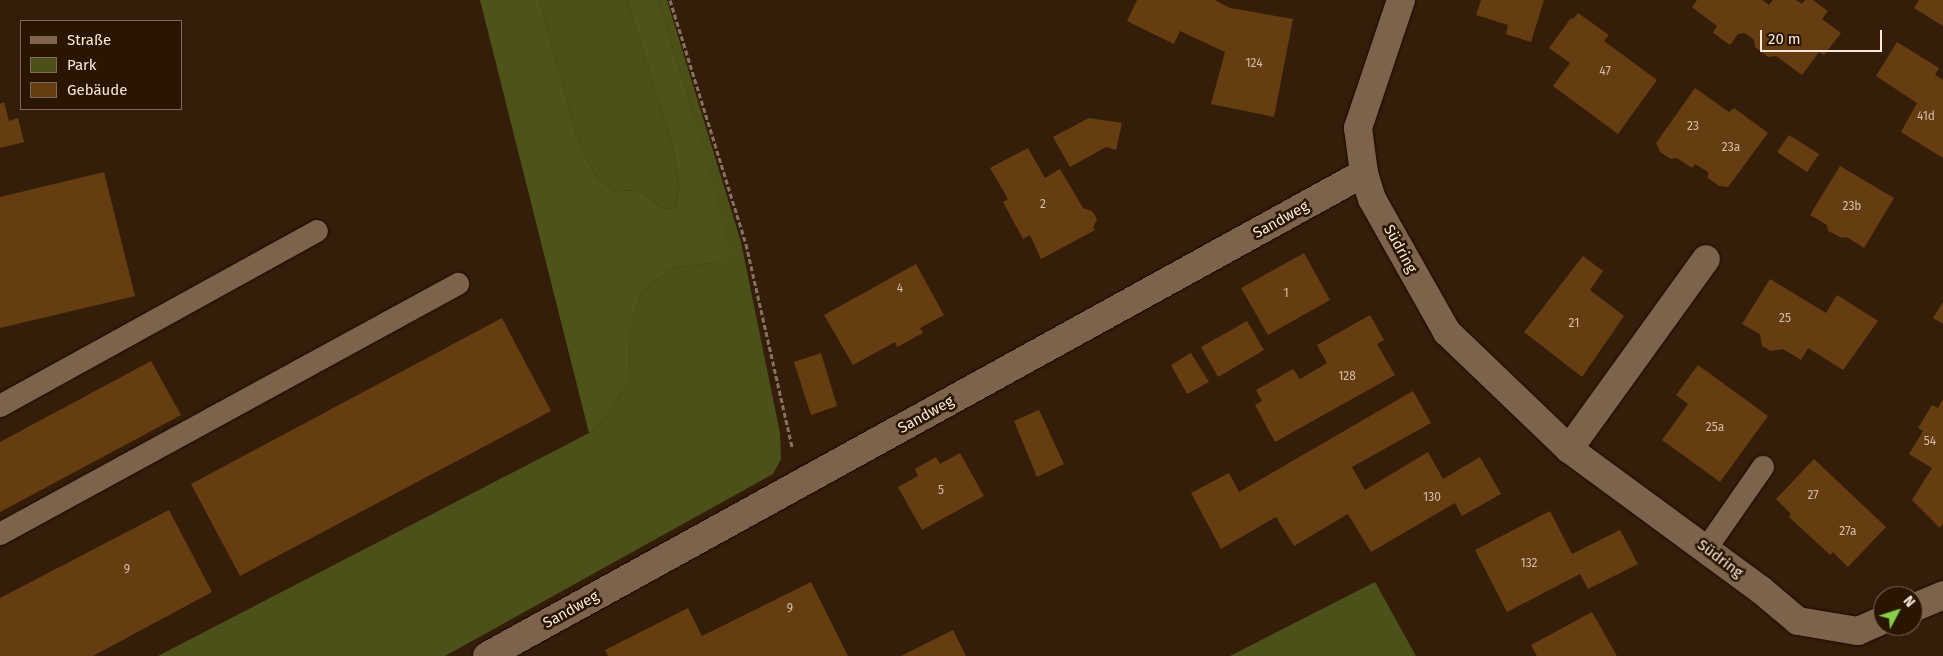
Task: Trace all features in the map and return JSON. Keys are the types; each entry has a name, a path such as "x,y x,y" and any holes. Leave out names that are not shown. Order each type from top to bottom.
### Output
{"street":[{"name":"Südring","path":"1401,0 1358,128 1364,173 1372,199 1447,332 1569,449 1706,549 1798,621 1858,631 1873,624"},
{"name":"Sandweg","path":"487,656 1364,173"},
{"path":"1569,449 1706,259"},
{"path":"1923,604 1943,596"}],"lane":[{"path":"0,406 317,230"},
{"path":"0,534 458,284"},
{"path":"1706,549 1763,467"}],"path":[{"path":"670,0 746,244 800,484"}],"green space":[{"path":"480,0 539,0 577,136 597,179 616,191 639,190 664,209 676,207 679,187 673,147 627,0 658,0 693,113 730,255 709,263 671,268 640,294 629,336 630,380 605,418 589,433"},
{"path":"539,0 627,0 673,147 679,187 676,207 664,209 639,190 616,191 597,179 577,136"},
{"path":"658,0 667,0 741,242 780,433 781,459 773,474 445,656 158,656 589,433 605,418 630,380 629,336 640,294 671,268 709,263 693,113"},
{"path":"1375,582 1416,656 1230,656"}],"building":[{"path":"1137,0 1215,0 1230,8 1293,19 1274,117 1211,104 1225,52 1180,31 1174,44 1127,21"},
{"path":"1481,0 1544,0 1531,42 1506,34 1508,25 1476,15"},
{"path":"1697,0 1762,0 1769,5 1773,0 1796,0 1802,4 1805,0 1813,0 1828,11 1822,19 1841,33 1824,55 1819,52 1802,75 1776,56 1768,57 1755,47 1754,40 1745,33 1738,34 1730,45 1713,33 1717,26 1692,7"},
{"path":"1919,0 1943,0 1943,26 1914,8"},
{"path":"1578,13 1609,35 1604,41 1657,80 1618,134 1553,86 1570,63 1549,48 1571,18 1573,19"},
{"path":"1897,42 1939,68 1935,75 1943,80 1943,158 1901,132 1917,103 1876,76"},
{"path":"1695,88 1729,112 1734,108 1768,133 1728,187 1719,186 1708,178 1708,172 1695,164 1692,168 1677,158 1671,159 1660,152 1656,143"},
{"path":"4,102 9,121 18,118 24,142 0,148 0,104"},
{"path":"1089,118 1122,123 1116,150 1106,147 1070,167 1053,137"},
{"path":"1789,135 1819,154 1807,172 1777,152"},
{"path":"1028,148 1045,178 1060,169 1083,208 1092,211 1097,219 1093,228 1095,230 1041,259 1030,235 1023,239 1003,202 1008,199 990,168"},
{"path":"1840,166 1894,198 1864,248 1847,237 1842,238 1828,231 1827,225 1810,215"},
{"path":"104,172 135,296 0,328 0,197"},
{"path":"1304,253 1330,300 1268,335 1241,288"},
{"path":"1583,256 1603,271 1590,290 1624,316 1582,377 1524,332"},
{"path":"916,264 944,315 920,328 923,333 897,347 895,342 853,365 824,315"},
{"path":"1770,279 1826,313 1837,295 1878,321 1843,370 1808,348 1801,360 1783,349 1771,351 1762,346 1760,334 1742,324"},
{"path":"1943,302 1943,324 1933,318"},
{"path":"1370,315 1384,340 1377,344 1395,375 1275,442 1255,405 1262,401 1256,390 1293,369 1300,379 1327,363 1317,345"},
{"path":"502,318 551,411 240,576 191,484"},
{"path":"1247,321 1264,350 1218,377 1201,347"},
{"path":"821,353 837,406 811,415 794,362"},
{"path":"1191,353 1209,382 1187,394 1171,365"},
{"path":"151,361 181,415 0,512 0,442"},
{"path":"1698,365 1768,416 1720,482 1662,440 1688,404 1676,395"},
{"path":"1413,391 1431,423 1352,467 1365,490 1428,452 1443,479 1480,457 1501,494 1462,516 1455,503 1371,552 1348,514 1294,546 1276,517 1221,549 1191,493 1229,473 1239,492"},
{"path":"1943,399 1943,523 1940,528 1912,500 1932,468 1909,454 1923,431 1918,428 1932,405 1938,408"},
{"path":"1039,410 1064,464 1037,477 1014,421"},
{"path":"960,453 984,496 922,530 898,487 918,476 915,469 936,457 940,464"},
{"path":"1814,459 1886,527 1848,567 1833,552 1830,555 1789,517 1791,514 1776,499"},
{"path":"169,510 212,592 93,656 0,656 0,598"},
{"path":"1550,511 1572,554 1620,530 1638,564 1588,589 1580,574 1507,612 1475,550"},
{"path":"811,582 848,656 608,656 605,650 688,608 702,636"},
{"path":"1592,612 1617,656 1537,656 1531,645"},
{"path":"953,630 966,656 901,656"}]}
